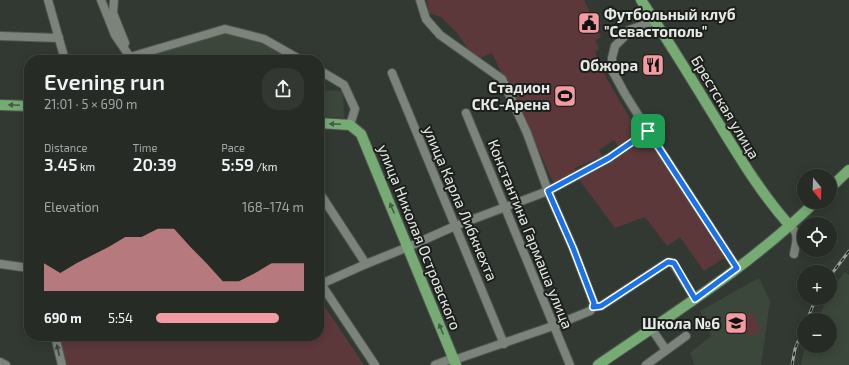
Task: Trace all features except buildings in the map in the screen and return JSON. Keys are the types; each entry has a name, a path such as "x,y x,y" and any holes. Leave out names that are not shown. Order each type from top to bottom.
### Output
{"main road":[{"name":"Брестская улица","path":"641,0 749,174 773,208 790,226"},
{"path":"0,104 24,106"},
{"path":"324,123 350,125"},
{"name":"улица Николая Островского","path":"350,125 361,134 365,141 455,363"},
{"path":"837,181 849,170"},
{"path":"598,365 695,299 737,268 790,226 808,209"}],"street":[{"path":"48,0 64,55"},
{"path":"101,0 115,35 129,55"},
{"path":"114,0 113,13 129,55"},
{"path":"420,0 426,19 440,35 502,79 527,133 548,191 594,303 590,311 553,326 455,363 448,360 435,365"},
{"path":"655,21 628,30 615,46 612,58 612,70 648,131 737,268"},
{"path":"137,55 225,29 264,39 292,55"},
{"path":"0,36 59,38"},
{"path":"324,73 344,84 355,109 350,125"},
{"name":"улица Карла Либкнехта","path":"392,73 504,344"},
{"name":"Константина Гармаша улица","path":"466,113 570,365"},
{"path":"324,281 455,226 548,191 609,158 648,131"},
{"path":"324,200 366,264"},
{"path":"790,226 796,233 794,254"},
{"path":"593,307 601,306 671,261 674,263 695,299"},
{"path":"0,264 24,267"},
{"path":"324,289 376,365"},
{"path":"651,328 666,350"},
{"path":"646,365 686,336"},
{"path":"56,341 62,365"},
{"path":"0,362 6,365"}],"shaded area":[{"name":"Стадион СКС-Арена","path":"427,0 584,0 601,37 595,40 599,49 595,52 607,79 637,131 636,135 618,146 614,140 599,150 602,156 575,168 575,173 554,184 522,113 521,114 492,53 475,60 458,34 441,17 429,13"},
{"path":"223,33 264,44 285,55 150,55"},
{"path":"324,90 343,91 344,118 324,116"},
{"path":"646,136 726,257 704,271 680,237 667,246 645,217 615,228 578,178"},
{"path":"845,272 849,275 849,365 801,365 804,353 837,353 837,313 820,313 824,305 837,305 837,282"},
{"name":"Школа №6","path":"759,278 770,301 761,365 695,365 690,353 711,336 700,311"},
{"path":"324,305 364,365 64,365 59,341 324,341"},
{"path":"753,312 761,332 748,337 740,317"}],"railway":[{"path":"837,267 849,251"},
{"path":"810,313 813,305"},
{"path":"792,365 797,344"}],"place":[{"name":"Футбольный клуб \"Севастополь\"","path":"589,23"},
{"name":"Обжора","path":"653,65"},
{"name":"Стадион СКС-Арена","path":"565,96"},
{"name":"Школа №6","path":"736,323"}],"route":[{"path":"648,131 737,268 695,299 674,263 671,261 601,306 593,307 594,303 573,248 548,191 609,158 648,131"}]}
